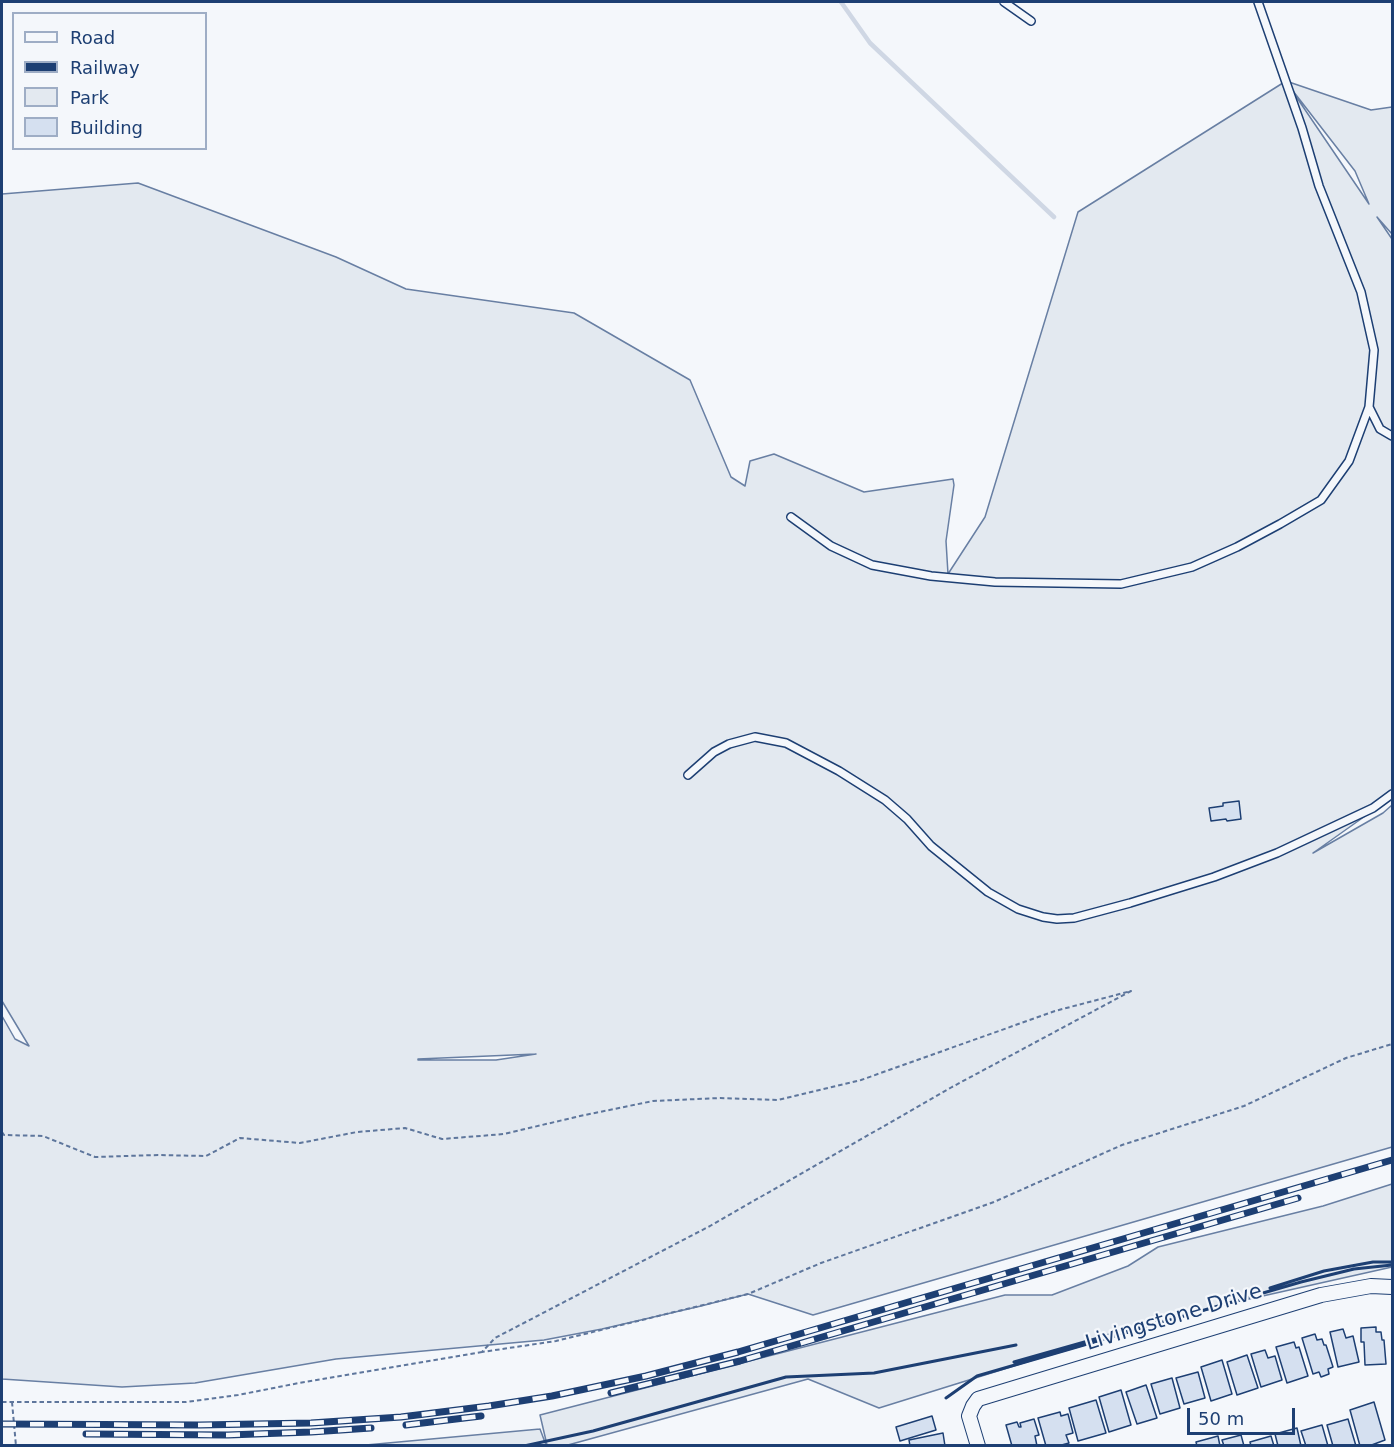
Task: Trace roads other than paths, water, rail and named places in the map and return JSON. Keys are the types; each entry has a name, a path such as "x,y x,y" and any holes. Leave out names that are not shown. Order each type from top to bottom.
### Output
{"street":[{"name":"Livingstone Drive","path":"978,1446 969,1416 978,1399 1321,1295 1371,1286 1392,1287"}],"lane":[{"path":"1004,2 1031,21"},
{"path":"791,518 831,546 872,565 931,576 994,582 1121,584 1192,567 1254,538 1321,500 1349,461 1369,407 1374,350 1361,292 1319,186 1302,129 1258,2"},
{"path":"1369,407 1380,429 1392,436"},
{"path":"688,775 714,752 729,744 755,737 786,743 839,771 885,800 907,819 931,846 988,892 1018,909 1043,918 1057,919 1074,918 1214,877 1277,853 1372,808 1392,794"}],"waterway":[{"path":"841,2 870,43 1054,217"}],"railway":[{"path":"2,1424 311,1423 401,1417 552,1396 646,1376 738,1352 1392,1160"},
{"path":"611,1393 740,1361 1298,1198"},
{"path":"406,1425 481,1416"},
{"path":"86,1434 228,1435 371,1428"}]}
